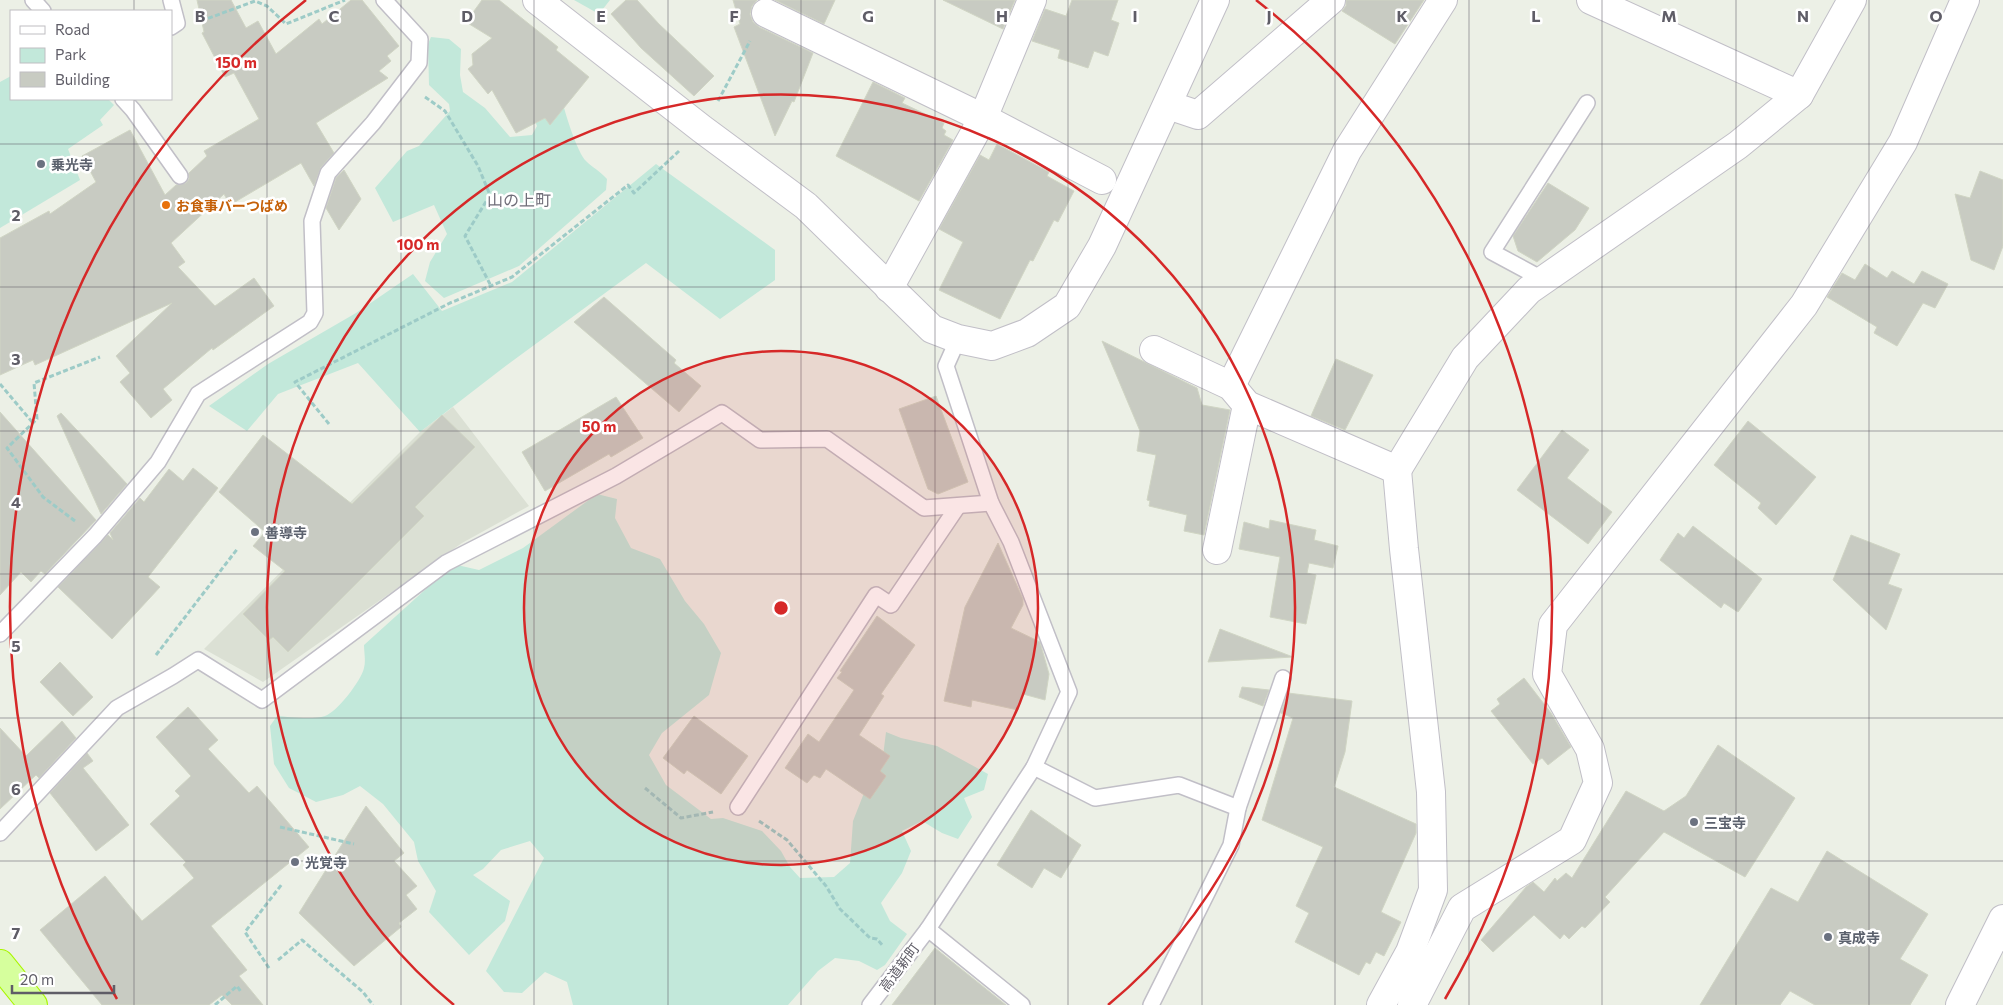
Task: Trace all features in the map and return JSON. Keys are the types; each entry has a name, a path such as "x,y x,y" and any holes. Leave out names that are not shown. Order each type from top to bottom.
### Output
{"highway":[{"path":"0,964 34,1005"}],"street":[{"path":"537,0 702,129 806,206 932,329 958,340 992,346 1027,333 1067,306 1102,246 1216,0"},
{"path":"889,288 983,118 1032,0"},
{"path":"1168,105 1198,115 1331,0"},
{"path":"1217,550 1239,395 1347,151 1443,0"},
{"path":"1590,0 1799,96"},
{"path":"1381,1005 1410,952 1434,890 1431,792 1397,470 1465,358 1529,290 1738,145 1799,96 1852,0"},
{"path":"1412,1005 1462,908 1572,840 1598,783 1590,749 1547,674 1554,626 1804,305 1903,142 1965,0"},
{"path":"766,13 983,118 1102,180"},
{"path":"1154,350 1239,395 1397,470"},
{"path":"1960,1005 2003,919"}],"lane":[{"path":"33,0 42,10"},
{"path":"171,0 174,25"},
{"path":"0,634 95,536 158,462 198,394 310,322 315,313 312,221 328,173 374,123 419,63 420,40 384,0"},
{"path":"123,100 133,110 180,176"},
{"path":"1544,280 1492,252 1587,103"},
{"name":"高道新町","path":"870,1005 928,929 1034,767 1069,692 1011,542 991,503 946,366 958,340"},
{"path":"0,833 117,708 198,660 262,700 446,563 616,476 722,413 760,440 826,438 924,508 991,503"},
{"path":"738,807 876,595 891,605 958,506"},
{"path":"1151,1005 1232,845 1238,808 1283,678"},
{"path":"1034,767 1095,798 1178,785 1238,808"},
{"path":"928,929 1022,1005"}],"path":[{"path":"174,25 196,16 201,22 255,1 267,6 286,24 345,0"},
{"path":"329,424 295,382 450,303 512,276 628,185 634,193 702,129 766,13"},
{"path":"445,111 478,166 490,195 465,236 491,286"},
{"path":"95,536 43,497 7,448 37,419 34,382 100,357"},
{"path":"0,384 33,423"},
{"path":"178,625 238,548"},
{"path":"645,788 681,818 738,807 787,840 826,886 840,909 870,938 877,939 900,965"},
{"path":"280,827 354,844"},
{"path":"269,968 245,932 282,884"},
{"path":"278,960 302,940 363,992 373,1005"},
{"path":"215,1005 237,986 242,992"}],"shaded area":[{"path":"453,407 529,506 462,543 263,682 204,649 420,432"}],"green space":[{"path":"574,0 610,0 599,14"},
{"path":"431,37 449,39 461,49 460,75 463,92 485,108 510,137 532,135 537,126 525,96 562,99 565,113 579,150 583,157 607,179 606,190 519,266 444,298 425,281 430,262 447,234 434,205 393,222 375,188 407,151 419,146 450,111 449,104 429,85 428,44"},
{"name":"乗光寺","path":"10,77 10,100 109,100 114,105 100,120 103,125 68,149 80,180 0,228 0,82"},
{"path":"656,164 775,250 775,280 720,319 646,263 503,368 420,432 358,363 278,394 247,431 209,406 268,364 356,313 413,274 442,311 512,282"},
{"path":"597,494 617,499 615,518 631,548 660,559 685,601 704,624 721,653 709,695 662,733 649,755 666,785 711,819 723,818 762,831 781,851 790,867 800,878 834,877 850,863 853,821 864,793 883,756 886,732 901,738 937,746 988,774 984,790 964,798 972,817 958,839 942,833 922,821 902,831 911,851 902,873 881,903 890,921 907,934 885,965 877,970 859,961 835,958 818,971 788,1005 573,1005 567,982 545,972 522,993 504,992 486,971 544,858 530,841 501,850 483,869 473,875 510,901 505,921 469,955 429,912 436,891 418,861 414,842 383,804 360,786 343,795 316,802 289,788 274,764 270,726 277,716 314,718 325,716 336,709 362,674 365,662 364,645 437,579 457,565 479,570 523,548"}],"building":[{"path":"197,0 231,0 246,28 258,21 276,54 319,19 322,24 351,0 362,0 399,46 387,56 391,61 379,71 388,78 316,123 334,153 321,167 314,186 301,163 230,205 224,194 171,243 185,262 178,267 215,306 254,278 274,306 213,350 212,348 163,389 172,400 151,418 120,382 130,373 116,356 172,303 35,365 33,360 0,375 0,238 49,211 50,214 96,182 82,156 130,130 165,195 176,185 186,183 189,179 189,173 207,156 204,151 259,119 234,73 225,77 202,33 204,32"},
{"path":"482,0 499,0 558,47 556,50 589,77 550,125 545,118 516,133 492,90 488,94 468,69 473,65 472,54 492,38 466,22"},
{"path":"626,0 637,0 659,24 714,76 694,96 641,48 611,14"},
{"path":"733,0 757,0 752,6 750,14 753,22 759,27 813,53 794,102 792,101 775,136 734,27 740,24"},
{"path":"775,0 835,0 824,24"},
{"path":"943,0 1015,0 1003,29"},
{"path":"1072,0 1118,0 1111,20 1119,23 1108,56 1094,51 1088,68 1058,58 1060,50 1032,41 1045,9 1066,16"},
{"path":"1346,0 1424,0 1395,44 1342,11 1346,6"},
{"path":"873,82 905,98 902,103 944,123 942,128 946,131 944,135 953,140 919,201 836,156"},
{"path":"997,144 1049,172 1047,176 1074,191 1058,222 1054,220 1033,261 1030,260 1000,319 939,290 963,242 939,229 980,155 989,160"},
{"path":"344,170 361,199 339,230 326,208 336,178"},
{"path":"1980,171 2003,180 2003,246 1994,270 1971,260 1955,194 1970,198"},
{"path":"1548,183 1589,208 1575,230 1537,262 1518,251 1513,236"},
{"path":"1865,264 1887,278 1892,271 1914,284 1922,271 1948,284 1935,308 1923,303 1897,346 1874,333 1877,327 1827,297 1842,273 1855,280"},
{"path":"604,297 676,360 674,363 701,386 679,412 574,322"},
{"path":"1102,341 1197,388 1202,405 1230,410 1204,535 1184,531 1187,515 1149,506 1150,501 1147,500 1156,455 1137,451 1140,431"},
{"path":"1336,359 1373,375 1345,430 1311,416"},
{"path":"936,396 968,482 938,494 928,489 899,409"},
{"path":"616,397 643,438 611,457 609,454 545,491 522,452"},
{"path":"0,412 96,520 45,574 41,571 31,582 21,572 0,595"},
{"path":"61,413 127,484 101,514 57,416"},
{"path":"442,415 475,447 415,507 424,516 288,652 273,637 269,640 243,614 285,571 253,546 265,532 219,492 263,435 352,504"},
{"path":"1748,421 1816,477 1776,525 1758,508 1761,503 1714,465"},
{"path":"1562,430 1589,450 1567,478 1612,512 1588,544 1517,490"},
{"path":"193,468 218,488 148,577 160,587 112,639 58,587 108,535 113,540 110,533 140,498 144,502 169,469 183,481"},
{"path":"1270,520 1316,530 1314,540 1338,546 1333,568 1309,563 1307,573 1316,575 1306,624 1270,617 1280,557 1239,549 1244,522 1269,529"},
{"path":"1693,526 1762,579 1738,612 1724,603 1721,608 1660,560 1678,533 1684,538"},
{"path":"1851,535 1900,554 1888,584 1902,589 1886,630 1833,580"},
{"path":"998,543 1023,599 1023,605 1011,628 1040,642 1049,674 1045,700 1022,694 1018,710 972,700 971,707 944,701 965,607"},
{"path":"877,616 915,645 881,694 884,696 859,735 890,756 880,771 886,776 870,799 826,769 820,778 814,775 807,783 785,768 808,734 819,742 854,690 837,678"},
{"path":"1220,629 1293,657 1208,662"},
{"path":"60,662 93,697 73,716 40,682"},
{"path":"1524,678 1551,713 1571,747 1548,765 1542,758 1533,764 1491,711 1500,704 1497,699"},
{"path":"1242,687 1269,690 1263,706 1239,697"},
{"path":"1288,693 1352,701 1345,752 1334,787 1416,824 1416,833 1381,912 1401,922 1384,956 1376,952 1370,964 1366,962 1359,975 1295,942 1309,913 1296,906 1323,847 1262,820 1293,718 1281,713"},
{"path":"188,707 218,740 208,749 249,793 257,786 309,847 211,926 247,970 239,976 263,1005 232,1005 222,995 209,1005 102,1005 40,930 105,876 142,921 194,878 183,865 186,862 150,824 180,796 175,791 191,776 156,737"},
{"path":"694,716 748,756 721,794 687,770 684,774 663,758"},
{"path":"62,721 76,738 39,778 36,775 0,809 0,728 26,756"},
{"name":"三宝寺","path":"1718,745 1795,798 1745,877 1664,832 1605,897 1610,902 1585,928 1582,926 1569,939 1564,934 1560,939 1534,915 1493,952 1481,940 1526,887 1533,882 1544,892 1555,878 1557,881 1566,873 1572,878 1626,791 1664,811 1686,796"},
{"path":"87,753 93,761 83,768 129,825 96,851 50,793"},
{"path":"366,806 404,853 394,861 417,886 406,895 417,909 399,923 401,927 354,966 299,913"},
{"path":"1031,810 1081,845 1061,878 1044,868 1032,888 997,865"},
{"name":"真成寺","path":"1827,851 1928,914 1900,959 1928,975 1910,1005 1815,1005 1790,991 1780,1005 1700,1005 1771,888 1798,902"},
{"path":"935,948 1006,1005 892,1005"}],"place":[{"name":"乗光寺","path":"41,164"},
{"name":"お食事バーつばめ","path":"166,205"},
{"name":"善導寺","path":"255,532"},
{"name":"三宝寺","path":"1694,822"},
{"name":"光覚寺","path":"295,862"},
{"name":"真成寺","path":"1828,937"}],"district":[{"name":"山の上町","path":"519,199"}]}
